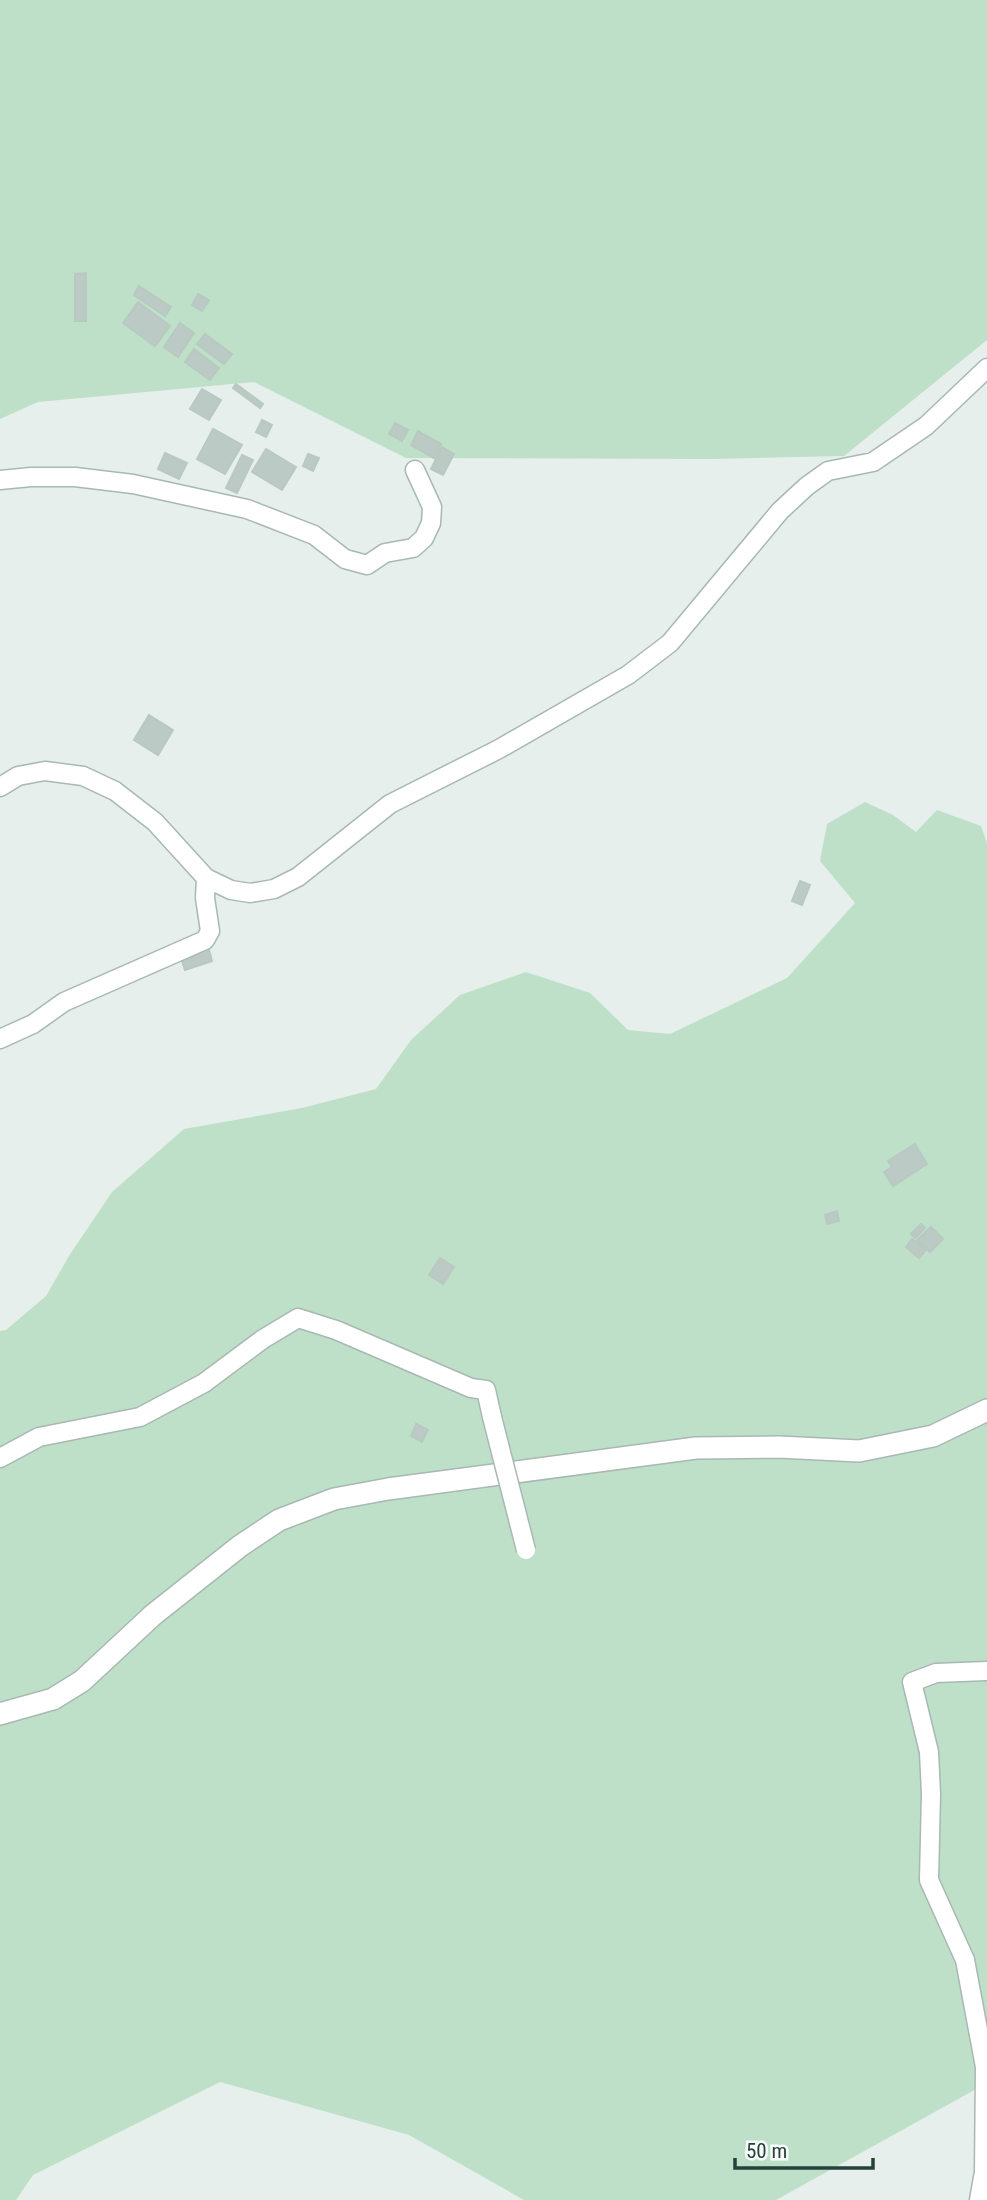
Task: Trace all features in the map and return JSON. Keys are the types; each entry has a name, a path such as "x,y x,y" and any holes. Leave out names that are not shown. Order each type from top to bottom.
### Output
{"street":[{"path":"0,787 18,776 45,771 83,776 115,791 155,822 206,878 230,890 250,892 274,889 298,877 390,804 499,749 628,675 670,643 780,511 807,486 828,471 873,462 926,426 987,368"},
{"path":"0,480 75,477 133,484 247,509 314,535 345,559 367,565 385,553 412,548 424,538 431,523 432,507 415,470"},
{"path":"0,1039 33,1024 64,1002 205,940 210,932 205,898 206,878"},
{"path":"0,1458 40,1437 140,1417 204,1383 263,1339 298,1318 336,1330 461,1384 486,1390 526,1550"},
{"path":"0,1714 53,1699 82,1681 153,1615 240,1546 279,1521 334,1499 415,1485 696,1448 779,1447 859,1451 933,1436 987,1410"},
{"path":"979,2200 985,2172 985,2067 965,1960 929,1880 932,1794 929,1752 912,1682 936,1673 987,1671"}],"green space":[{"path":"0,0 987,0 987,340 844,456 710,459 406,458 254,382 38,402 0,419"},
{"path":"865,802 893,815 916,832 937,810 981,826 987,843 987,2083 776,2200 524,2200 409,2135 220,2082 33,2175 16,2200 0,2200 0,1331 6,1330 46,1296 112,1192 184,1129 302,1108 376,1089 411,1040 460,995 526,972 590,993 628,1030 670,1034 787,978 855,903 820,861 827,824"}],"building":[{"path":"86,273 86,321 75,321 75,274"},
{"path":"139,286 171,307 165,316 134,295"},
{"path":"198,294 209,300 202,311 192,305"},
{"path":"138,302 170,326 155,346 123,323"},
{"path":"180,323 194,333 178,357 164,347"},
{"path":"205,334 232,354 224,364 197,344"},
{"path":"194,349 219,368 210,380 185,362"},
{"path":"236,384 263,404 260,408 233,388"},
{"path":"202,389 221,400 209,420 190,409"},
{"path":"262,420 272,425 266,437 256,432"},
{"path":"395,423 408,430 402,441 389,434"},
{"path":"213,429 242,445 225,474 197,459"},
{"path":"418,431 441,444 434,458 411,445"},
{"path":"442,447 454,454 443,475 431,469"},
{"path":"266,449 296,467 282,490 252,472"},
{"path":"165,453 187,463 179,479 158,469"},
{"path":"308,454 319,458 313,471 303,466"},
{"path":"242,455 253,460 237,493 226,488"},
{"path":"149,715 173,730 158,755 134,740"},
{"path":"800,881 810,885 802,905 792,901"},
{"path":"208,946 212,961 185,970 180,955"},
{"path":"915,1144 927,1164 893,1186 884,1172 892,1167 888,1161"},
{"path":"837,1211 839,1221 827,1224 825,1215"},
{"path":"921,1224 925,1228 915,1238 911,1234"},
{"path":"931,1227 943,1239 930,1252 917,1240"},
{"path":"912,1239 926,1250 919,1258 906,1247"},
{"path":"440,1258 454,1267 443,1284 429,1275"},
{"path":"416,1424 428,1430 422,1442 411,1436"}]}
